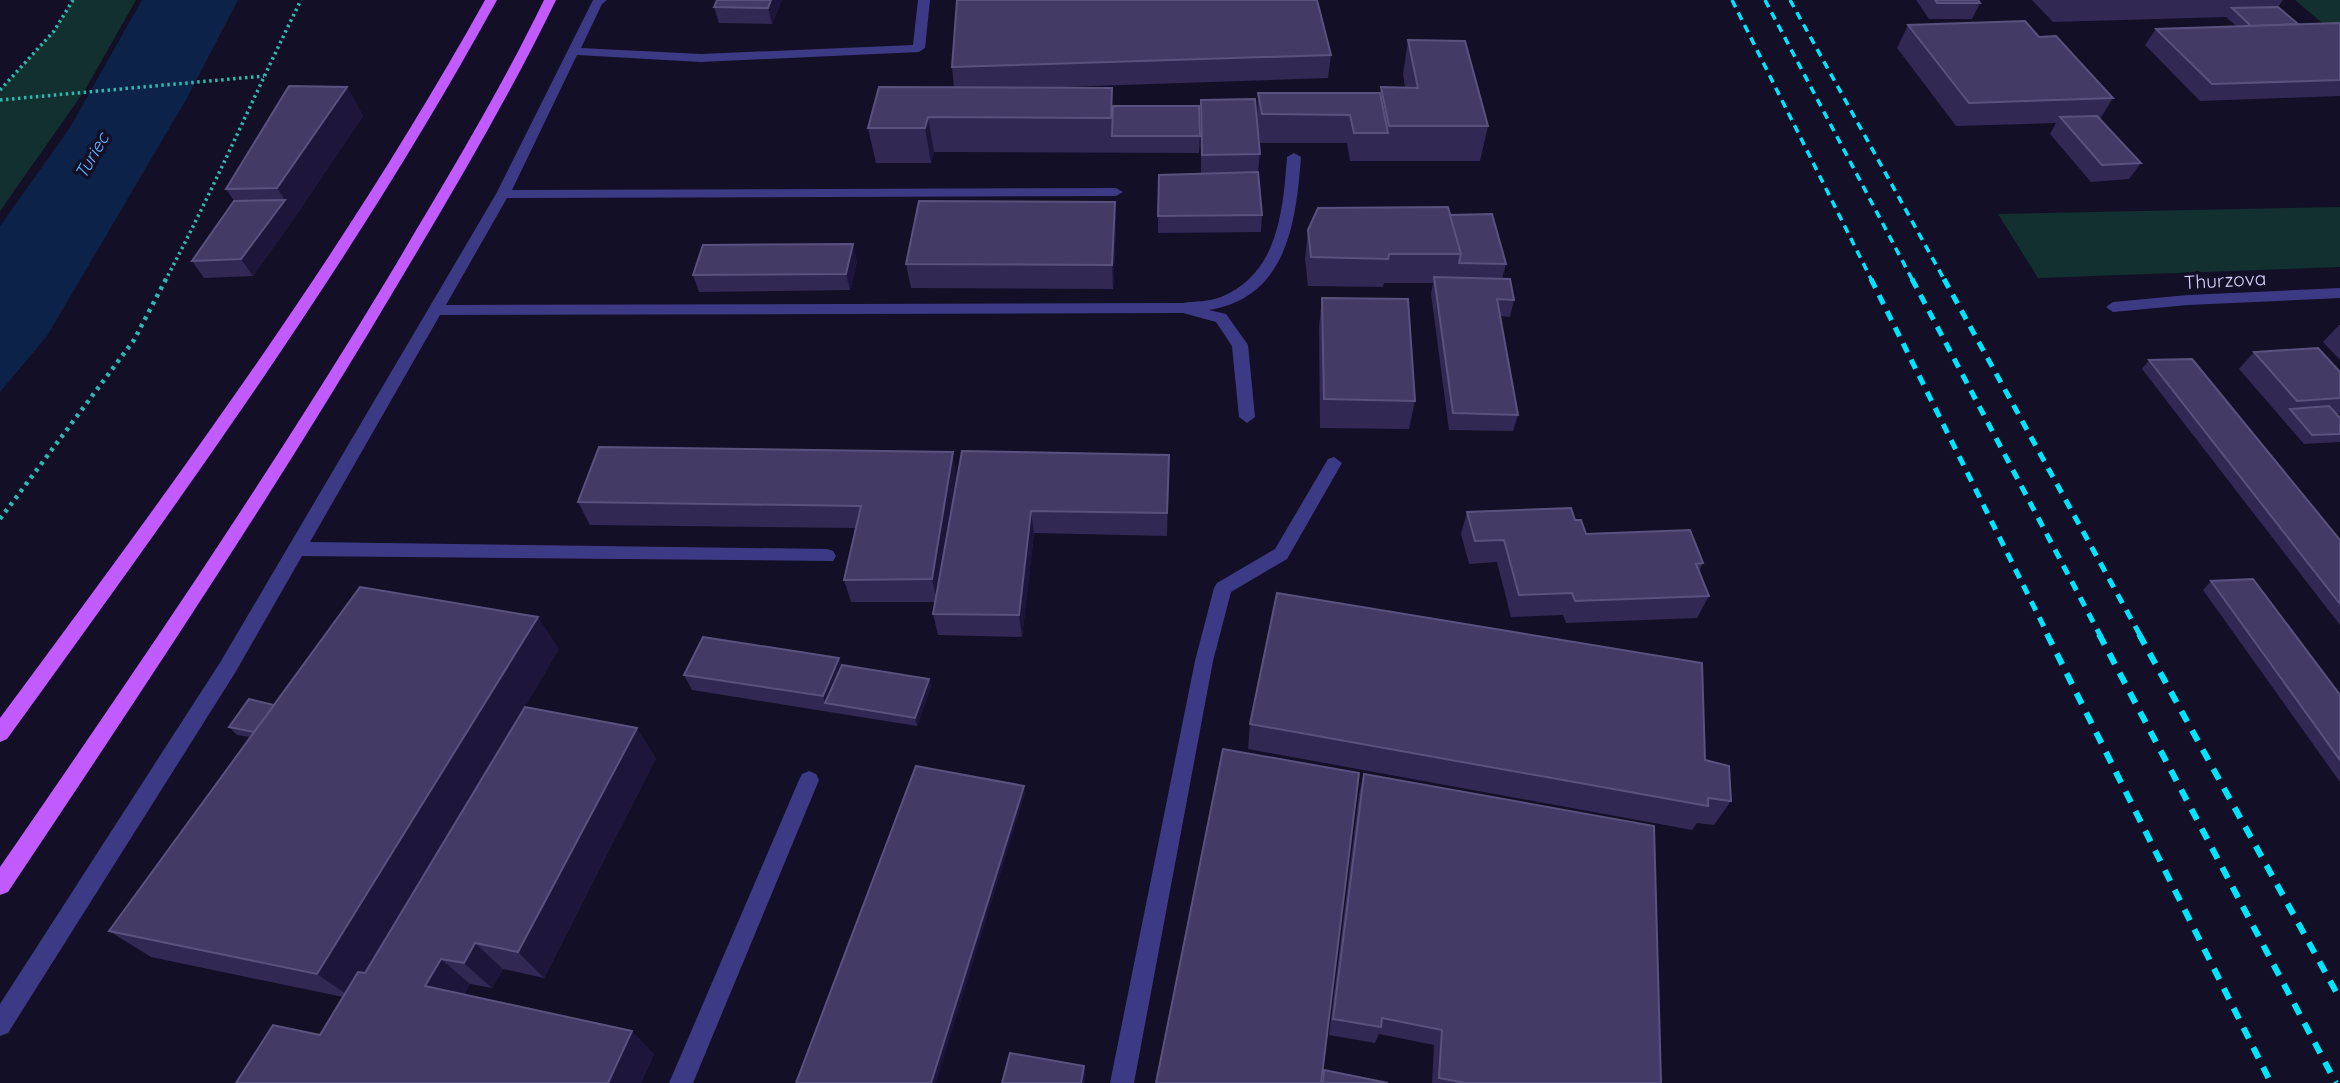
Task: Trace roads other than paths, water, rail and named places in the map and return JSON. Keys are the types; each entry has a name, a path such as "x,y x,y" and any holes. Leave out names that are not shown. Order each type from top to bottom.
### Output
{"main road":[{"path":"0,733 139,545 286,330 391,169 491,0"},
{"path":"0,886 231,544 359,339 462,165 550,0"}],"street":[{"path":"0,1025 228,667 503,194 597,2 601,0"},
{"path":"573,51 701,58 919,48 925,0"},
{"path":"435,310 1183,309 1225,302 1255,286 1270,266 1290,218 1294,157"},
{"path":"503,194 1116,192"},
{"name":"Thurzova","path":"2113,307 2188,300 2340,293"},
{"path":"1183,309 1221,318 1240,345 1247,417"},
{"path":"1122,1083 1203,661 1223,588 1281,554 1334,463"},
{"path":"296,549 827,556"},
{"path":"681,1083 809,780"}],"water":[{"name":"Turiec","path":"142,0 238,0 187,98 47,336 0,392 0,226 69,129"}],"railway":[{"path":"1732,0 1872,281"},
{"path":"1765,0 1913,281"},
{"path":"1790,0 1945,281"},
{"path":"1871,279 2048,635"},
{"path":"1912,279 2100,635"},
{"path":"1944,279 2140,635"},
{"path":"2047,634 2271,1083"},
{"path":"2099,634 2336,1083"},
{"path":"2139,634 2340,999"}]}
